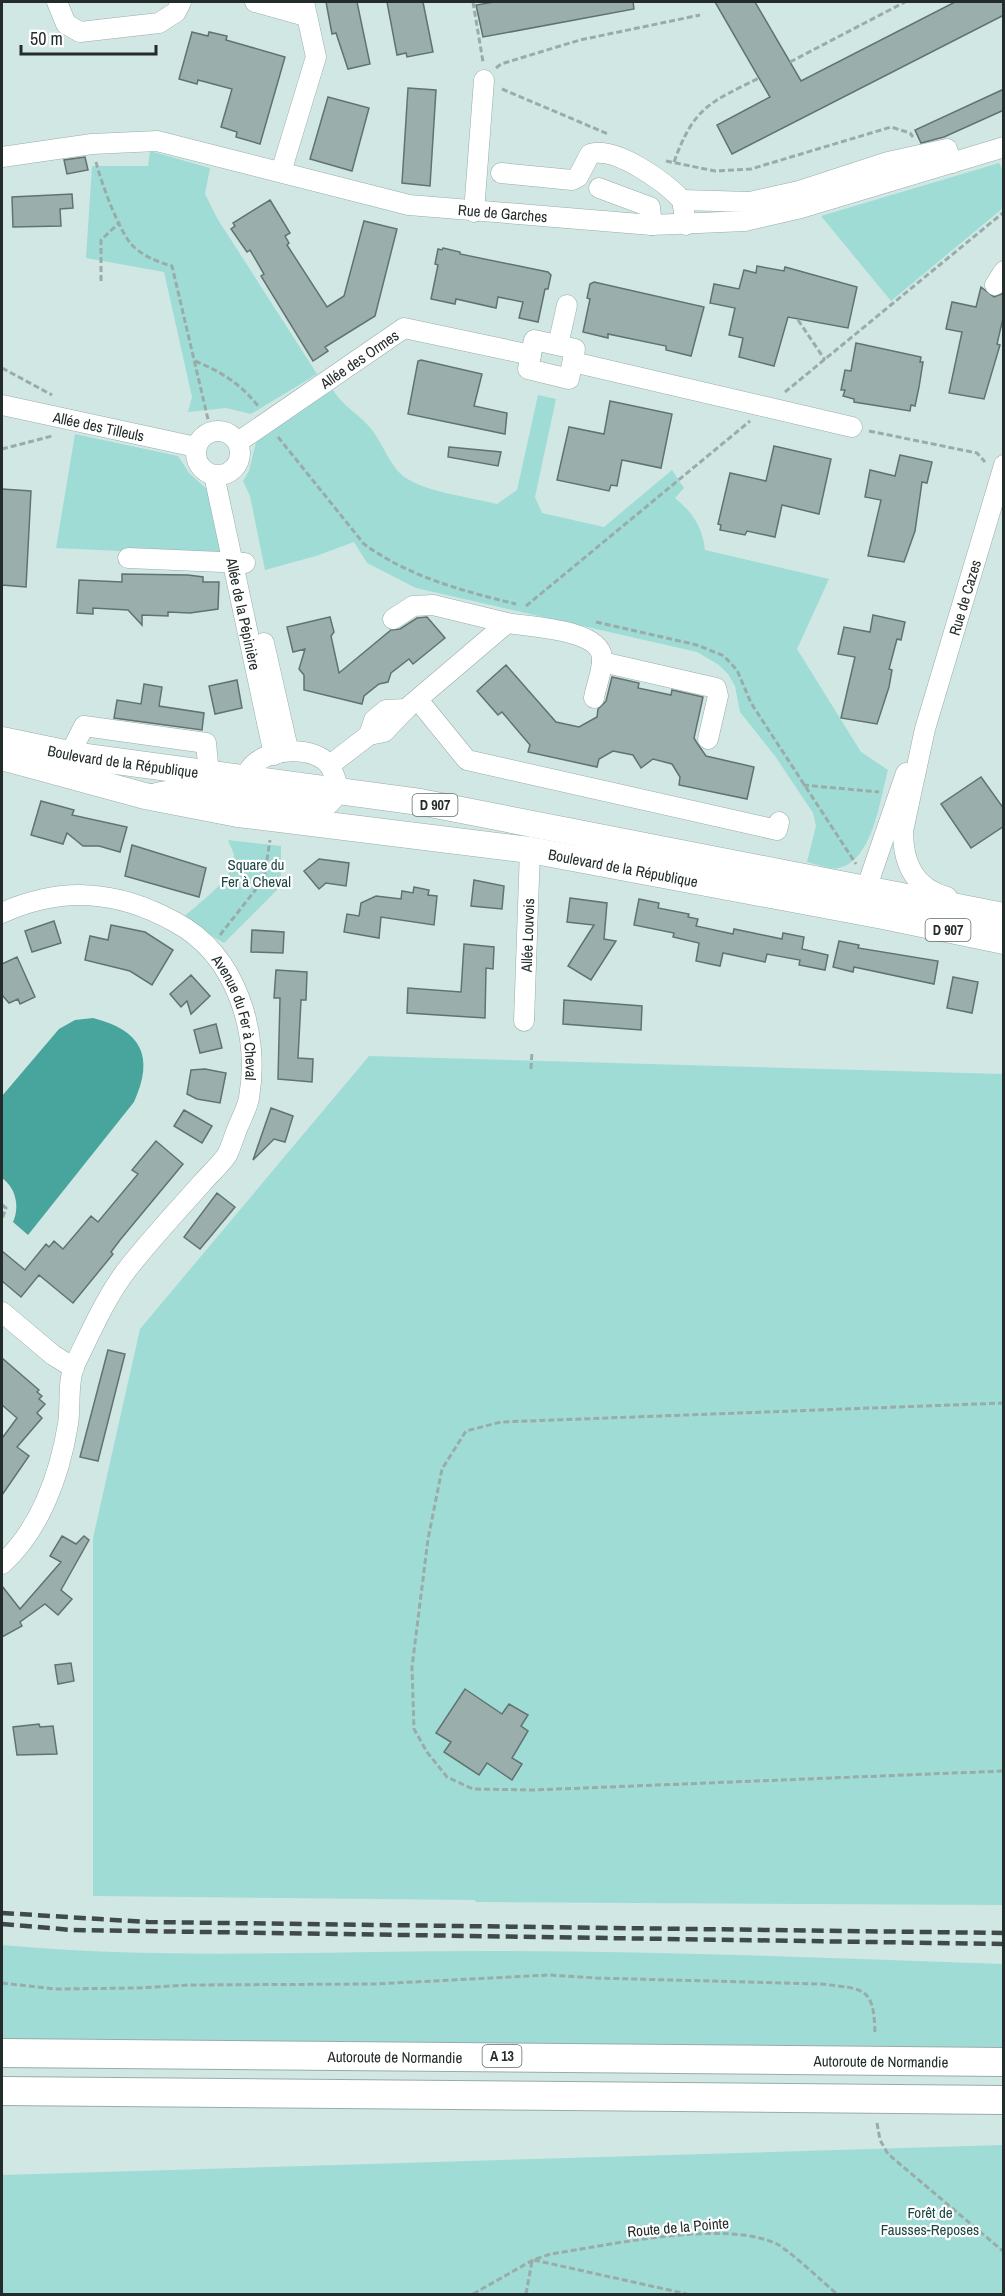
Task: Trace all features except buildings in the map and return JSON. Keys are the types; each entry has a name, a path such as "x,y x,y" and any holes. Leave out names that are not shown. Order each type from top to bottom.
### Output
{"highway":[{"name":"Autoroute de Normandie","path":"2,2053 70,2051 1004,2062"},
{"path":"2,2091 1004,2100"}],"main road":[{"name":"Boulevard de la République","path":"2,740 70,754 209,774 273,820 530,850 862,901 913,899 999,915"},
{"name":"Boulevard de la République","path":"2,757 145,796 242,796 340,792 441,806 862,901 893,918 1004,941"}],"street":[{"path":"57,2 66,24 80,32 159,23 176,12 181,2"},
{"path":"255,2 305,9 316,57 281,172"},
{"path":"474,212 484,80"},
{"name":"Rue de Garches","path":"2,157 92,144 157,141 409,205 652,225 686,225 745,221 790,211 1004,147"},
{"path":"682,200 750,202 799,190 888,162 947,149 952,163"},
{"path":"501,173 572,180 578,177 590,154 597,152 636,165 667,184 682,200 686,225"},
{"path":"599,188 650,207 652,225"},
{"path":"558,345 567,305"},
{"name":"Allée des Ormes","path":"238,442 404,328 531,355"},
{"path":"534,340 558,345 575,349 569,379 528,369 534,340"},
{"path":"573,362 852,427"},
{"name":"Allée des Tilleuls","path":"2,405 196,447"},
{"path":"212,432 226,432 238,442 240,457 238,464 220,474 199,465 196,447 205,435 212,432"},
{"name":"Rue de Cazes","path":"999,915 927,890 918,882 908,866 903,847 903,831 925,729 1002,469"},
{"name":"Allée de la Pépinière","path":"220,474 281,752"},
{"path":"128,558 239,564"},
{"path":"393,620 413,606 433,605 507,623 584,636 596,643 602,656 594,698"},
{"path":"330,765 369,735 384,732 412,704 507,623"},
{"path":"602,662 716,688 718,696 708,739"},
{"path":"412,704 467,760 777,830 779,822"},
{"name":"Rue de Cazes","path":"862,901 893,807 925,729"},
{"path":"242,796 254,764 281,752 317,755 330,765 340,792"},
{"name":"Allée Louvois","path":"524,1021 530,850"},
{"path":"893,918 913,899 908,866"},
{"name":"Avenue du Fer à Cheval","path":"2,913 49,896 110,897 146,907 178,923 210,948 237,993 248,1021 253,1050 249,1100 227,1154 128,1268 107,1301 74,1368"},
{"path":"2,1312 53,1355 74,1368 68,1425 55,1478 38,1518 12,1555 2,1564"}],"path":[{"path":"473,2 482,44 484,80"},
{"path":"790,62 905,2"},
{"path":"484,80 501,64 558,47 700,15"},
{"path":"667,184 685,131 695,116 712,101 759,78"},
{"path":"484,80 615,138"},
{"path":"657,159 715,171 751,169 891,127 910,133 922,154"},
{"path":"92,144 102,185 132,246 156,261 172,266 212,432"},
{"path":"101,281 101,240 120,222"},
{"path":"798,320 825,360"},
{"path":"195,361 217,370 236,382 257,404 284,445 364,544 380,556 466,592 525,606"},
{"path":"852,427 977,453 990,467 1002,469"},
{"path":"864,858 857,866 803,785 885,793"},
{"path":"210,948 264,879 273,820"},
{"path":"531,1069 532,1051"},
{"path":"2,1205 6,1208 2,1219"},
{"path":"1004,1403 501,1422 466,1431 442,1469 428,1539 412,1667 414,1729 427,1752 447,1777 473,1789 534,1790 1004,1771"},
{"path":"2,1983 55,1989 119,1989 179,1985 375,1984 549,1975 821,1984 851,1987 864,1992 874,2007 875,2035"},
{"path":"877,2121 880,2140 888,2154 1004,2252"},
{"name":"Route de la Pointe","path":"473,2295 533,2260 573,2250 719,2233 752,2236 779,2245 837,2295"},
{"path":"526,2295 533,2260 687,2295"}],"green space":[{"path":"150,151 210,168 205,194 217,218 317,374 251,414 226,408 188,412 192,397 164,272 86,258 92,166 148,166"},
{"path":"999,163 1003,170 1003,208 891,301 821,216"},
{"path":"333,390 372,430 394,466 403,476 412,482 435,490 497,504 517,490 538,395 556,399 535,497 542,513 604,527 672,470 684,488 675,498 696,521 702,534 705,550 829,579 797,649 861,752 888,770 873,827 860,853 851,863 839,868 827,868 807,862 816,826 813,813 775,756 740,712 735,686 728,674 719,665 697,652 416,588 367,563 354,542 316,556 265,570 250,496 243,481 249,471 257,438"},
{"path":"75,434 178,456 189,473 210,492 223,556 56,548"},
{"name":"Square du Fer à Cheval","path":"228,840 281,846 281,886 224,943 182,919 221,883 232,867 234,856"},
{"path":"369,1056 1003,1074 1003,1905 476,1902 475,1900 93,1896 93,1538 140,1329"},
{"path":"2,1945 123,1952 246,1954 554,1951 1003,1964 1003,2053 2,2041"},
{"name":"Forêt de Fausses-Reposes","path":"1003,2145 1003,2294 2,2294 2,2175"}],"shaded area":[{"path":"93,1018 123,1030 133,1038 143,1058 140,1086 134,1102 28,1235 13,1222 16,1210 15,1198 11,1187 2,1178 2,1096 59,1029 75,1020"}],"railway":[{"path":"2,1913 148,1922 1004,1933"},
{"path":"2,1924 72,1930 1004,1944"}]}
